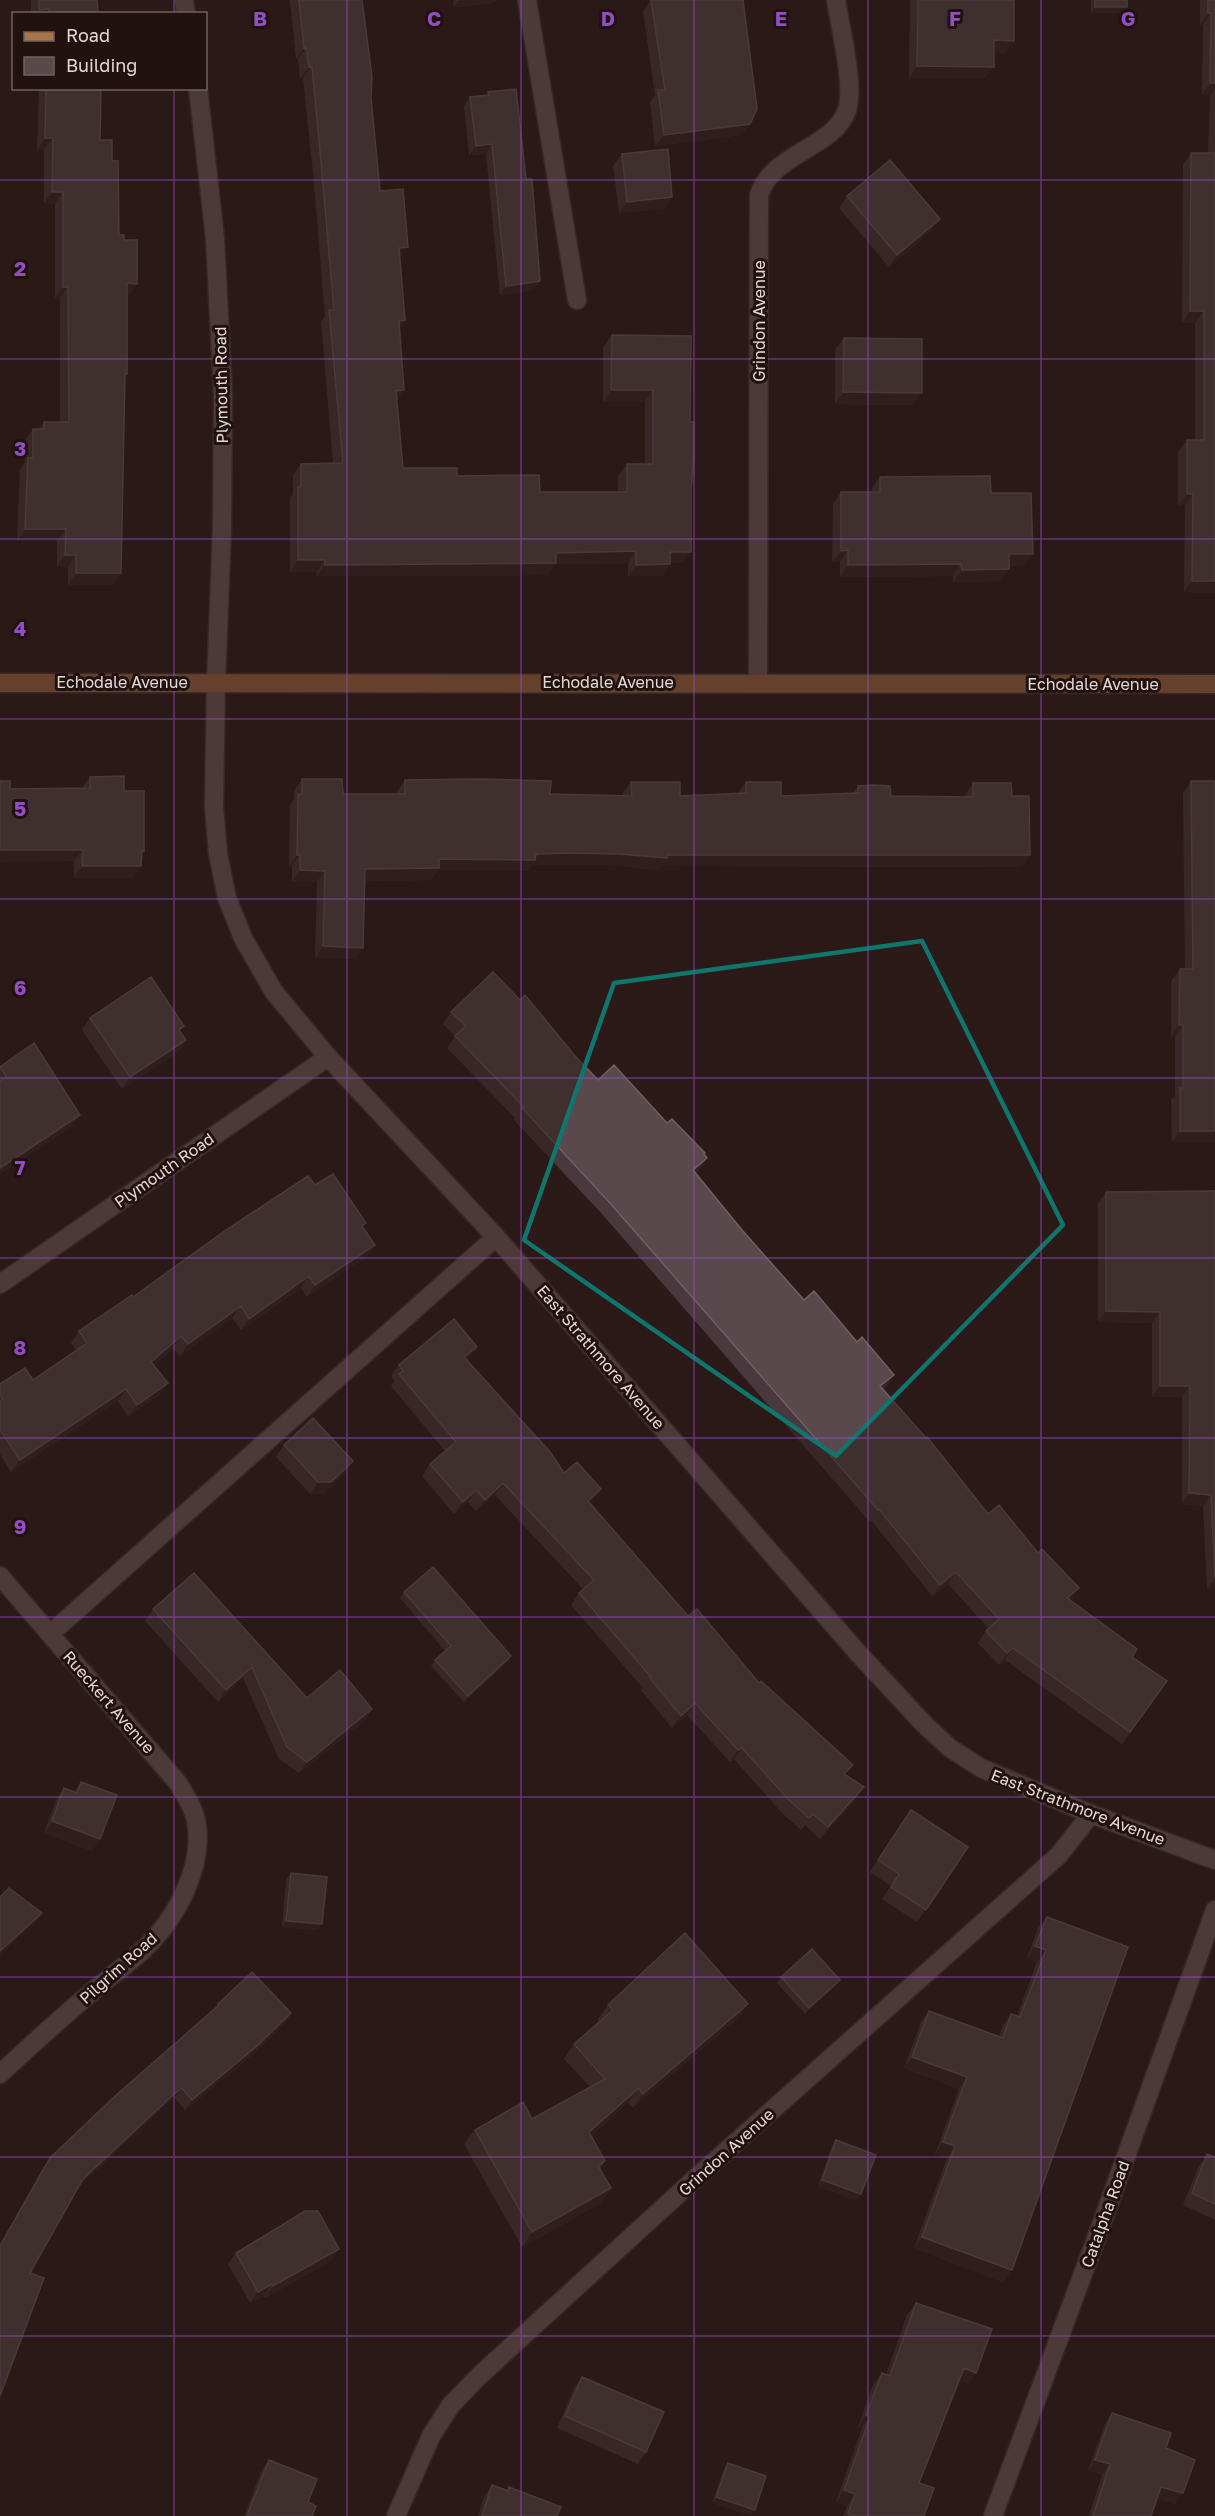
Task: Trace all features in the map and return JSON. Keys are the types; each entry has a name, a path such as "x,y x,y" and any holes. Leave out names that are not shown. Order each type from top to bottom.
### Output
{"main road":[{"name":"Echodale Avenue","path":"0,683 1215,684"}],"street":[{"path":"527,0 577,300"},
{"name":"Grindon Avenue","path":"758,682 759,195 763,185 778,167 829,133 842,119 848,108 848,75 836,0"},
{"name":"Plymouth Road","path":"198,90 215,238 223,395 222,528 216,682"},
{"name":"East Strathmore Avenue","path":"216,682 214,807 218,854 227,898 243,938 274,992 328,1057 496,1237 858,1653 925,1725 950,1748 981,1768 1091,1814 1215,1860"},
{"name":"Plymouth Road","path":"0,1284 328,1057"},
{"path":"50,1634 496,1237"},
{"name":"Rueckert Avenue","path":"0,1576 178,1783 195,1817 198,1838"},
{"name":"Grindon Avenue","path":"396,2516 430,2436 451,2405 478,2376 706,2169 1059,1855 1091,1814"},
{"name":"Pilgrim Road","path":"0,2074 85,1997 144,1950 167,1924 184,1893 192,1870 198,1838"},
{"name":"Catalpha Road","path":"993,2516 1215,1910"}],"highlighted area":[{"path":"922,941 1063,1225 836,1456 524,1240 614,983"}],"building":[{"path":"39,0 97,0 98,12 48,12 49,9 39,10"},
{"path":"299,0 362,0 372,77 371,98 380,191 403,189 408,247 399,248 405,320 399,321 404,390 396,391 403,468 457,468 457,476 539,475 540,492 627,492 627,464 653,464 653,390 611,390 612,335 691,336 690,422 694,422 694,458 691,490 691,552 670,552 670,564 636,565 636,551 556,553 556,563 325,565 325,560 298,560 298,487 301,486 301,464 343,463 329,310 334,310 312,66 309,67 306,47 304,48"},
{"path":"651,0 743,0 757,109 750,124 664,135 658,90 665,90"},
{"path":"918,0 1014,0 1014,41 994,40 994,67 917,66"},
{"path":"1095,0 1127,0 1127,7 1095,7"},
{"path":"1208,0 1215,0 1215,83 1210,83 1211,13 1208,13"},
{"path":"516,89 526,179 532,179 540,281 506,286 492,144 476,146 470,97 489,95 488,92"},
{"path":"46,90 101,90 100,140 112,140 112,161 118,161 119,235 124,235 124,240 137,240 137,284 127,283 127,374 125,374 121,573 76,573 76,555 65,555 66,529 25,529 28,458 33,458 33,429 44,429 44,422 69,422 68,287 63,287 63,192 52,192 53,138 45,138"},
{"path":"668,149 672,197 627,202 622,154"},
{"path":"1191,153 1215,153 1215,581 1192,581 1193,494 1187,494 1187,440 1204,440 1204,311 1190,311"},
{"path":"890,160 940,219 897,255 847,196"},
{"path":"844,338 922,339 922,393 843,392"},
{"path":"990,476 991,493 1031,493 1033,554 1009,554 1009,569 962,570 961,564 848,565 848,550 841,551 841,492 880,492 880,477"},
{"path":"124,776 124,791 144,791 144,851 142,850 141,866 82,866 83,850 0,850 0,781 10,781 10,789 90,788 90,777"},
{"path":"302,779 342,779 343,794 405,794 405,780 480,779 551,781 550,794 632,796 631,782 680,782 680,796 746,793 746,782 781,782 781,796 858,793 858,786 874,785 890,786 891,796 973,797 973,783 1011,783 1012,796 1029,796 1030,855 667,855 667,858 573,853 536,854 535,860 439,859 439,868 365,869 363,948 323,946 325,871 300,870 300,855 297,855 298,794 302,794"},
{"path":"1191,781 1215,781 1215,1131 1180,1131 1183,1025 1179,1025 1180,969 1193,969"},
{"path":"493,972 520,1000 525,995 575,1056 598,1080 614,1065 667,1123 672,1119 705,1153 707,1158 693,1170 804,1300 814,1291 857,1342 862,1337 894,1375 880,1386 927,1437 988,1514 999,1505 1038,1553 1042,1549 1079,1588 1067,1598 1137,1649 1132,1657 1167,1681 1130,1732 1013,1648 1007,1653 986,1631 999,1619 956,1572 940,1585 879,1509 610,1203 522,1108 524,1107 455,1036 466,1026 451,1012"},
{"path":"151,977 184,1026 179,1030 186,1040 130,1077 90,1018"},
{"path":"34,1043 80,1115 0,1168 0,1081 7,1077 0,1067"},
{"path":"333,1174 366,1223 362,1226 375,1245 315,1285 309,1276 249,1319 241,1306 188,1344 181,1336 151,1362 168,1383 137,1405 126,1389 20,1460 0,1430 0,1401 3,1399 0,1394 0,1384 25,1368 33,1380 87,1343 79,1331 132,1295 133,1297 226,1230 308,1176 315,1185"},
{"path":"1215,1191 1215,1578 1211,1495 1189,1493 1190,1386 1160,1386 1160,1312 1106,1311 1106,1192"},
{"path":"454,1319 477,1347 464,1357 551,1453 564,1473 577,1462 601,1489 588,1501 688,1616 697,1609 759,1683 761,1681 853,1765 844,1774 864,1787 828,1827 813,1814 809,1818 790,1801 742,1748 738,1750 695,1703 681,1716 651,1677 579,1593 594,1580 503,1483 485,1500 476,1490 463,1502 430,1464 456,1442 399,1374 403,1371 399,1365"},
{"path":"313,1418 353,1461 331,1482 318,1482 284,1445"},
{"path":"433,1567 511,1656 468,1696 435,1660 451,1646 404,1592"},
{"path":"194,1573 307,1698 340,1670 372,1709 307,1762 287,1747 252,1667 226,1690 153,1609"},
{"path":"81,1782 117,1795 100,1839 52,1821 64,1788 77,1793"},
{"path":"911,1810 968,1847 926,1910 891,1887 899,1874 878,1860"},
{"path":"291,1873 327,1877 322,1924 286,1921"},
{"path":"9,1888 42,1913 0,1951 0,1897"},
{"path":"1047,1917 1128,1947 1012,2270 922,2237 955,2146 943,2142 967,2077 912,2057 929,2011 1003,2038 1011,2014 1020,2017 1046,1950 1035,1946"},
{"path":"685,1933 748,2004 643,2094 639,2088 589,2132 605,2161 598,2166 611,2188 532,2232 475,2130 523,2102 532,2119 605,2079 574,2044 613,2010 608,2005"},
{"path":"812,1949 840,1980 809,2008 781,1977"},
{"path":"252,1972 291,2013 258,2045 192,2100 182,2088 173,2095 83,2179 30,2273 44,2278 0,2396 0,2246 50,2158 114,2097 219,2005"},
{"path":"836,2140 876,2155 861,2194 822,2180"},
{"path":"1207,2154 1215,2157 1215,2204 1192,2193"},
{"path":"305,2211 318,2211 339,2249 258,2292 236,2253"},
{"path":"916,2303 992,2329 976,2373 964,2368 919,2483 934,2488 924,2516 855,2516 848,2514 855,2494 844,2490 870,2417 866,2415 882,2373 890,2376"},
{"path":"582,2377 664,2412 646,2452 565,2416"},
{"path":"1112,2413 1171,2433 1166,2448 1195,2460 1183,2493 1161,2487 1151,2516 1093,2516 1110,2464 1095,2460"},
{"path":"269,2460 317,2479 308,2502 316,2506 312,2516 247,2516"},
{"path":"728,2463 766,2476 755,2510 716,2497"},
{"path":"492,2485 508,2491 509,2487 561,2507 557,2516 482,2516"}]}
